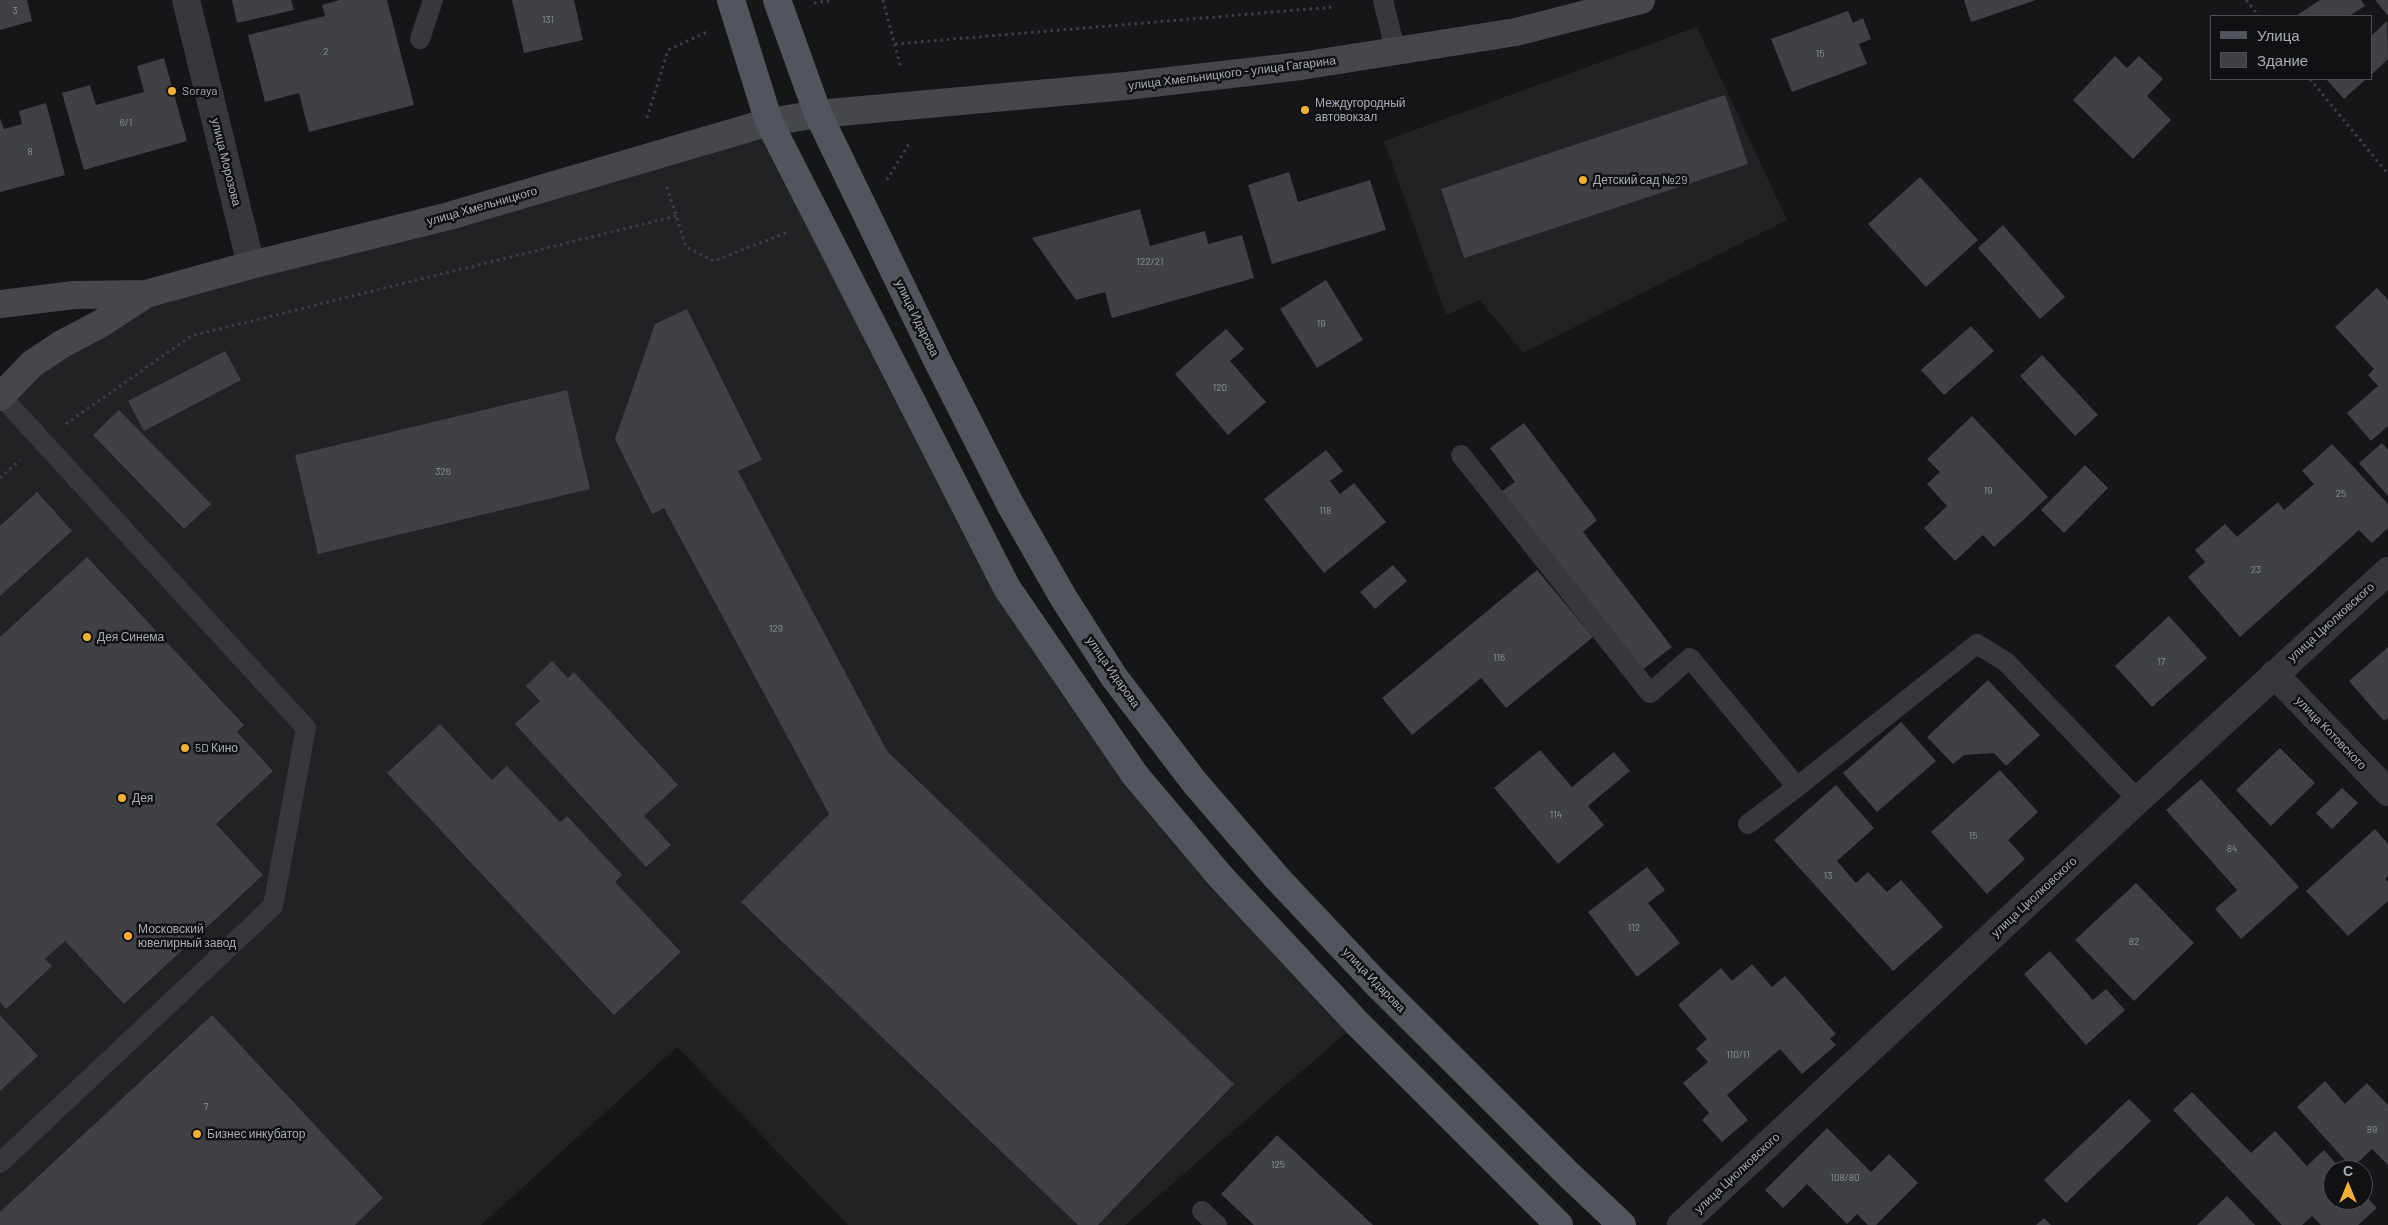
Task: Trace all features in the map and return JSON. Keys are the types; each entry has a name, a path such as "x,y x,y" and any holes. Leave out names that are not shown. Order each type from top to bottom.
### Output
{"main road":[{"path":"731,0 770,122 1007,588 1135,775 1220,876 1357,1023 1559,1225"},
{"name":"улица Идарова","path":"777,0 818,114 938,362 1010,504 1063,597 1114,677 1194,784 1277,878 1375,982 1568,1174 1622,1225"},
{"name":"улица Хмельницкого - улица Гагарина","path":"818,114 1136,85 1396,53 1516,32 1632,2"},
{"name":"улица Хмельницкого","path":"146,294 252,265 449,216 770,122 818,114"},
{"path":"0,304 74,295 146,294"},
{"path":"1,396 32,364 146,294"}],"street":[{"name":"улица Морозова","path":"186,0 252,265"},
{"name":"улица Циолковского","path":"1681,1225 2274,674 2388,571"},
{"name":"улица Котовского","path":"2274,674 2388,792"}],"lane":[{"path":"420,39 433,0"},
{"path":"1383,0 1396,53"},
{"path":"0,1163 273,906 306,728 1,396"},
{"path":"1461,455 1650,693 1690,658 1797,787"},
{"path":"1748,824 1977,644 2006,662 2138,800"},
{"path":"1202,1212 1217,1225"}],"path":[{"path":"806,5 833,0"},
{"path":"883,0 902,69"},
{"path":"2246,0 2258,15"},
{"path":"895,44 1333,6"},
{"path":"647,118 668,50 714,28"},
{"path":"2311,80 2388,174"},
{"path":"884,185 910,142"},
{"path":"665,180 686,247 714,261 794,230"},
{"path":"0,478 42,440 191,336 676,216"}],"shaded area":[{"name":"Детский сад №29","path":"1697,27 1787,220 1523,353 1480,300 1446,315 1384,141"},
{"path":"769,122 978,531 1135,775 1357,1023 1125,1225 848,1225 677,1047 481,1225 0,1225 0,397 146,294"}],"building":[{"path":"0,0 27,0 32,21 0,30"},
{"path":"232,0 291,0 294,10 237,23"},
{"path":"340,0 387,0 414,105 309,132 299,93 265,102 248,35 325,16 322,5"},
{"path":"512,0 574,0 583,40 524,53"},
{"path":"1964,0 2036,0 1971,22"},
{"path":"2320,0 2361,0 2365,6 2351,15 2298,15"},
{"path":"2375,0 2388,0 2388,16"},
{"path":"1848,11 1853,23 1863,18 1871,39 1859,44 1867,64 1792,92 1771,39"},
{"path":"2387,21 2388,59 2373,73 2373,34"},
{"path":"2115,56 2127,68 2139,56 2163,79 2147,96 2171,120 2133,159 2073,100"},
{"path":"164,58 187,141 84,170 62,93 90,85 96,105 144,92 137,66"},
{"path":"2327,80 2365,80 2344,99"},
{"path":"1725,95 1748,164 1464,258 1441,189"},
{"path":"46,103 65,175 0,192 0,118 4,129 22,124 19,111"},
{"path":"1289,172 1298,202 1370,180 1386,230 1272,264 1248,185"},
{"path":"1920,177 1978,240 1926,287 1868,224"},
{"path":"1140,209 1150,246 1205,231 1208,244 1242,235 1254,278 1112,318 1105,292 1076,300 1032,238"},
{"path":"2003,225 2065,297 2040,319 1978,248"},
{"path":"1326,280 1363,340 1317,368 1280,309"},
{"path":"2377,288 2388,300 2388,426 2371,441 2347,413 2378,386 2368,375 2374,369 2335,327"},
{"path":"687,309 762,460 738,471 887,751 1234,1084 1098,1225 1078,1225 741,902 829,814 664,508 652,514 615,439 655,324"},
{"path":"1971,326 1994,351 1944,395 1921,370"},
{"path":"1226,329 1244,349 1230,361 1266,402 1228,435 1175,374"},
{"path":"225,351 241,380 144,431 128,401"},
{"path":"2042,355 2098,415 2075,436 2020,376"},
{"path":"567,390 590,489 318,554 295,455"},
{"path":"119,410 211,504 184,529 93,435"},
{"path":"1972,416 2048,497 1994,547 1983,535 1955,561 1924,528 1947,506 1927,484 1940,472 1927,459"},
{"path":"1524,423 1597,520 1583,532 1672,647 1641,671 1502,491 1515,482 1490,448"},
{"path":"2382,443 2388,450 2388,496 2359,463"},
{"path":"2332,444 2388,504 2388,528 2372,543 2359,530 2240,637 2188,577 2205,562 2195,550 2225,524 2237,537 2278,502 2284,510 2314,484 2302,471"},
{"path":"1326,450 1343,471 1330,481 1340,494 1354,483 1386,522 1324,573 1264,499"},
{"path":"2085,465 2108,488 2064,533 2041,510"},
{"path":"37,492 72,531 0,596 0,526"},
{"name":"Дея","path":"87,557 244,725 237,732 273,771 216,824 263,875 124,1004 65,941 45,959 52,966 6,1009 0,1002 0,637"},
{"path":"1393,565 1407,581 1375,609 1360,592"},
{"path":"1537,570 1593,637 1506,708 1481,678 1412,735 1382,698"},
{"path":"2169,616 2207,658 2152,707 2115,666"},
{"path":"2388,647 2388,718 2384,721 2349,681"},
{"path":"552,661 568,678 574,672 678,785 644,816 671,845 646,867 515,724 540,701 526,686"},
{"path":"1988,680 2040,735 2006,766 1994,753 1964,755 1953,764 1927,737"},
{"path":"1901,722 1936,761 1877,812 1843,773"},
{"path":"440,724 492,780 507,766 560,822 567,816 622,875 615,882 681,952 614,1015 387,773"},
{"path":"2280,748 2315,783 2271,826 2236,790"},
{"path":"1540,750 1572,787 1614,752 1630,771 1588,806 1604,825 1558,864 1494,788"},
{"path":"2000,770 2038,812 2008,840 2025,859 1987,894 1931,832"},
{"path":"2201,779 2299,887 2241,939 2215,909 2237,890 2166,810"},
{"path":"1836,785 1874,828 1837,861 1856,883 1868,872 1887,892 1901,880 1943,927 1893,971 1774,840"},
{"path":"2342,788 2358,803 2332,829 2316,813"},
{"path":"2375,829 2388,844 2388,876 2385,879 2388,882 2388,901 2348,936 2306,891"},
{"path":"1647,867 1665,890 1648,903 1680,943 1637,977 1588,912"},
{"path":"2136,883 2194,943 2134,1001 2075,940"},
{"path":"2050,951 2093,1000 2106,989 2125,1010 2086,1045 2024,974"},
{"path":"1752,964 1772,987 1785,976 1836,1034 1830,1039 1836,1045 1802,1074 1780,1049 1727,1095 1748,1120 1722,1142 1702,1120 1709,1113 1683,1083 1708,1062 1696,1049 1707,1039 1678,1005 1721,968 1732,981"},
{"path":"0,1015 38,1056 0,1091"},
{"path":"212,1015 383,1198 355,1225 0,1225 0,1212"},
{"path":"2325,1081 2345,1104 2367,1083 2388,1105 2388,1165 2372,1149 2360,1160 2345,1160 2297,1107"},
{"path":"2192,1092 2251,1153 2275,1131 2307,1166 2324,1150 2333,1160 2323,1160 2323,1210 2373,1210 2373,1204 2377,1208 2358,1225 2321,1225 2312,1216 2302,1225 2282,1225 2173,1110"},
{"path":"2129,1099 2151,1121 2066,1203 2044,1180"},
{"path":"1827,1128 1871,1172 1889,1154 1918,1183 1876,1225 1868,1225 1857,1214 1847,1224 1807,1184 1783,1208 1765,1190"},
{"path":"1277,1135 1373,1225 1254,1225 1221,1194"},
{"path":"2227,1196 2255,1225 2197,1225"},
{"path":"2044,1218 2051,1225 2036,1225"}],"place":[{"name":"Soraya","path":"172,91"},
{"name":"Междугородный автовокзал","path":"1305,110"},
{"name":"Детский сад №29","path":"1583,180"},
{"name":"Дея Синема","path":"87,637"},
{"name":"5D Кино","path":"185,748"},
{"name":"Дея","path":"122,798"},
{"name":"Московский ювелирный завод","path":"128,936"},
{"name":"Бизнес инкубатор","path":"197,1134"}]}
